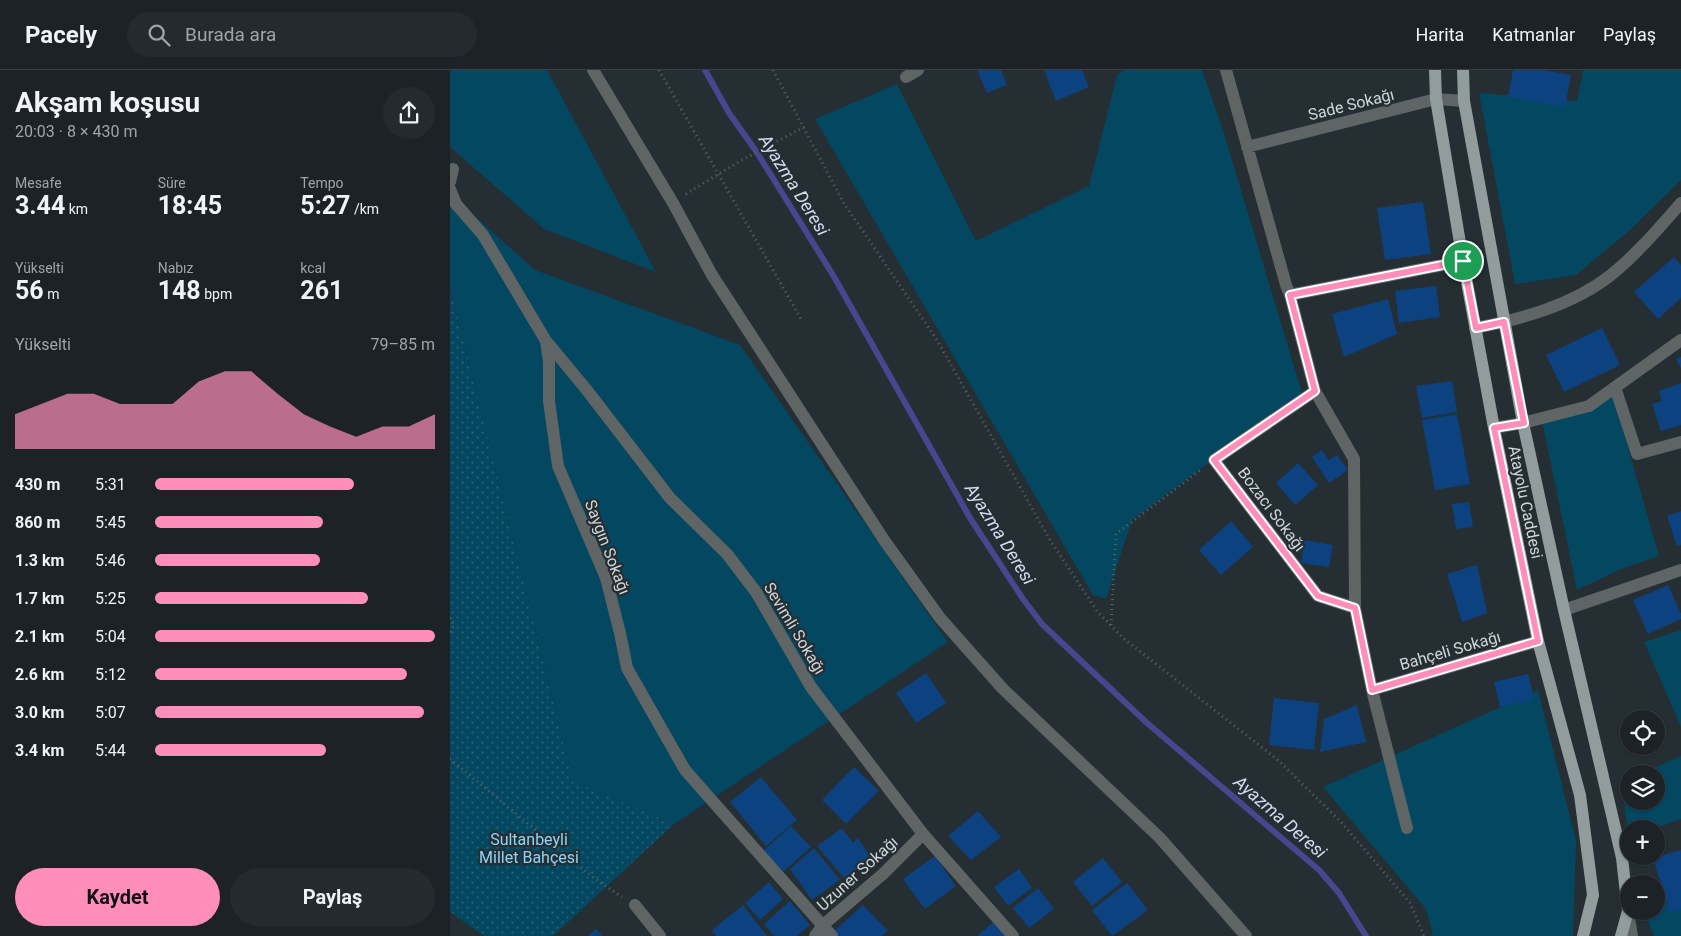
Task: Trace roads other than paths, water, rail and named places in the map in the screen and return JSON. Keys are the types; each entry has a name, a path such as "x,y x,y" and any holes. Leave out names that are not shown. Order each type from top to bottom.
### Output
{"main road":[{"name":"Atayolu Caddesi","path":"1435,70 1436,99 1463,261 1494,428 1538,641 1580,794 1593,895 1583,936"},
{"name":"Atayolu Caddesi","path":"1463,70 1464,101 1524,423 1564,610 1622,858 1624,875"},
{"name":"Atayolu Caddesi","path":"1621,936 1625,920"}],"street":[{"path":"593,70 673,202 712,275 884,540 940,618 1003,689 1160,838 1246,936"},
{"path":"906,77 918,70"},
{"path":"1226,70 1290,295 1315,391 1354,459 1355,608 1372,690 1407,828"},
{"name":"Sade Sokağı","path":"1247,147 1436,99 1464,101"},
{"name":"Saygın Sokağı","path":"450,189 456,204 483,235 546,341 549,362 549,401 558,466 606,578 627,668 685,770 832,936"},
{"path":"1476,328 1504,322 1563,303 1588,291 1610,276 1634,254 1681,203"},
{"path":"1290,295 1463,261"},
{"path":"1494,428 1524,423 1588,406 1681,340"},
{"name":"Sevimli Sokağı","path":"546,341 586,388 670,498 727,554 756,592 811,687 923,834 1013,936"},
{"path":"1615,388 1637,454 1681,442"},
{"name":"Bozacı Sokağı","path":"1315,391 1214,460 1318,596 1355,608"},
{"path":"1564,610 1681,570"},
{"name":"Bahçeli Sokağı","path":"1372,690 1538,641"},
{"name":"Uzuner Sokağı","path":"814,936 883,874 923,834"},
{"path":"635,905 660,936"},
{"name":"Atayolu Caddesi","path":"1630,920 1632,936"}],"waterway":[{"name":"Ayazma Deresi","path":"705,70 729,113 756,151 833,275 970,518 1023,599 1042,624 1147,723 1319,870 1339,893 1366,936"}],"park label":[{"name":"Sultanbeyli Millet Bahçesi","path":"529,848"}]}
